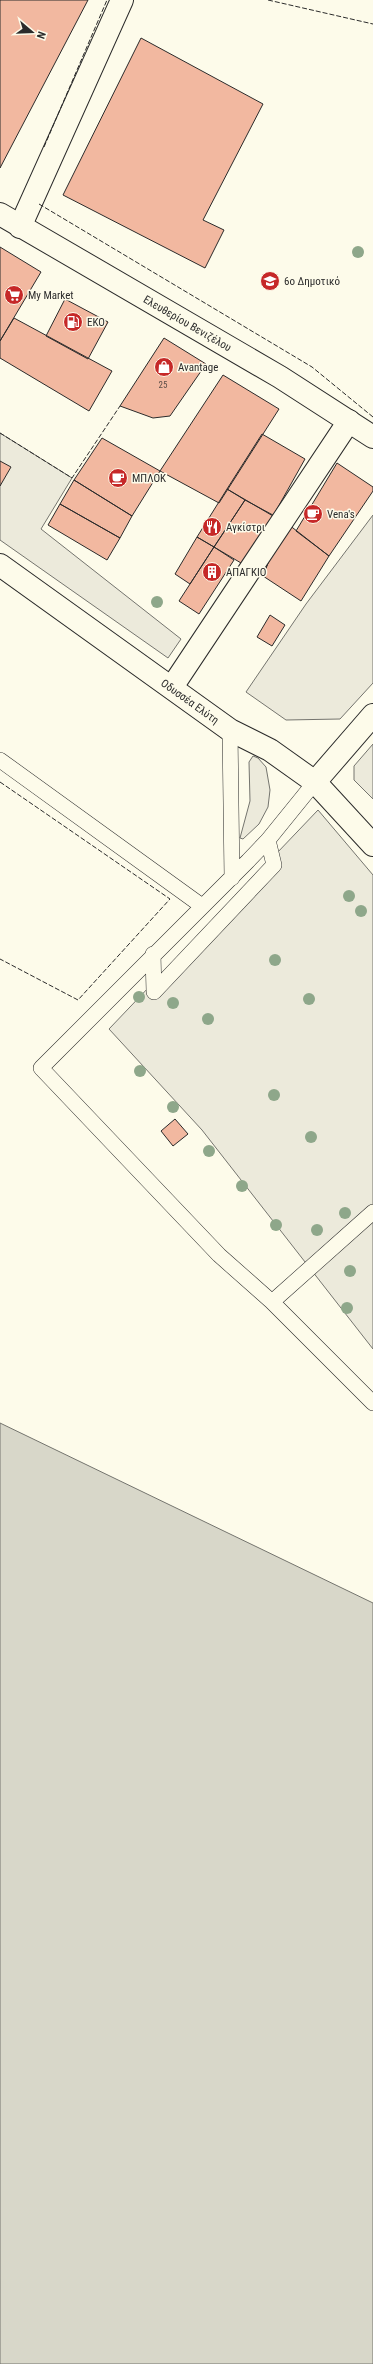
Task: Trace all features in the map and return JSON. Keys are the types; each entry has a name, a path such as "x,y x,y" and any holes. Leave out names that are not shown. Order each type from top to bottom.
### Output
{"street":[{"path":"20,227 122,0"},
{"name":"Ελευθερίου Βενιζέλου","path":"0,214 280,377 373,437"},
{"path":"172,688 349,421"},
{"name":"Οδυσσέα Ελύτη","path":"0,565 230,730 270,750 315,782 373,845"},
{"path":"315,782 373,715"}],"lane":[{"path":"230,730 232,878"},
{"path":"0,760 202,906"},
{"path":"315,782 268,840 232,878 153,954 41,1068 219,1255 272,1302 373,1403"},
{"path":"153,954 154,992 274,865 268,840"},
{"path":"272,1302 373,1212"}],"shaded area":[{"path":"0,433 72,478 41,529 181,639 168,658 0,540"},
{"path":"373,515 373,683 340,719 286,720 246,692 306,604"},
{"path":"373,744 373,799 354,780 354,766"},
{"path":"253,756 258,758 266,767 270,790 268,807 259,824 243,839 240,838 250,801 249,762"},
{"path":"318,810 373,875 373,1349 202,1130 109,1029"},
{"path":"0,1423 373,1603 373,2364 0,2364"}],"building":[{"path":"0,0 88,0 0,168"},
{"path":"141,38 263,104 203,220 224,230 205,268 63,195"},
{"name":"Μy Market","path":"0,247 41,272 0,341"},
{"path":"65,299 108,322 88,359 46,336"},
{"path":"14,318 112,371 89,411 0,358 0,341"},
{"path":"164,338 206,364 170,416 153,418 120,406"},
{"path":"223,375 279,409 219,503 160,471"},
{"path":"262,434 305,459 273,516 227,489"},
{"path":"102,438 160,471 132,516 74,480"},
{"path":"0,461 11,467 0,486"},
{"path":"337,463 373,487 373,491 329,556 296,531"},
{"path":"74,480 132,516 120,538 60,504"},
{"path":"227,489 245,500 214,547 197,537"},
{"path":"245,500 284,521 263,576 214,547"},
{"path":"60,504 120,538 107,560 48,525"},
{"path":"284,521 329,556 301,601 263,576"},
{"path":"197,537 214,547 190,584 175,574"},
{"name":"ΑΠΑΓΚΙΟ","path":"214,547 234,560 199,614 179,601"},
{"path":"270,615 285,625 272,646 257,637"},
{"path":"175,1119 188,1134 173,1146 161,1131"}],"fence":[{"path":"44,147 107,0"},
{"path":"268,0 373,24"},
{"path":"39,204 312,367 373,417"},
{"path":"0,433 72,478 120,406"},
{"path":"0,782 170,899 78,1000 0,959"}],"place":[{"name":"6ο Δημοτικό","path":"270,281"},
{"name":"Μy Market","path":"14,295"},
{"name":"EKO","path":"73,322"},
{"name":"Avantage","path":"164,367"},
{"name":"ΜΠΛΟΚ","path":"118,478"},
{"name":"Vena's","path":"313,514"},
{"name":"Αγκίστρι","path":"212,527"},
{"name":"ΑΠΑΓΚΙΟ","path":"212,572"}]}
